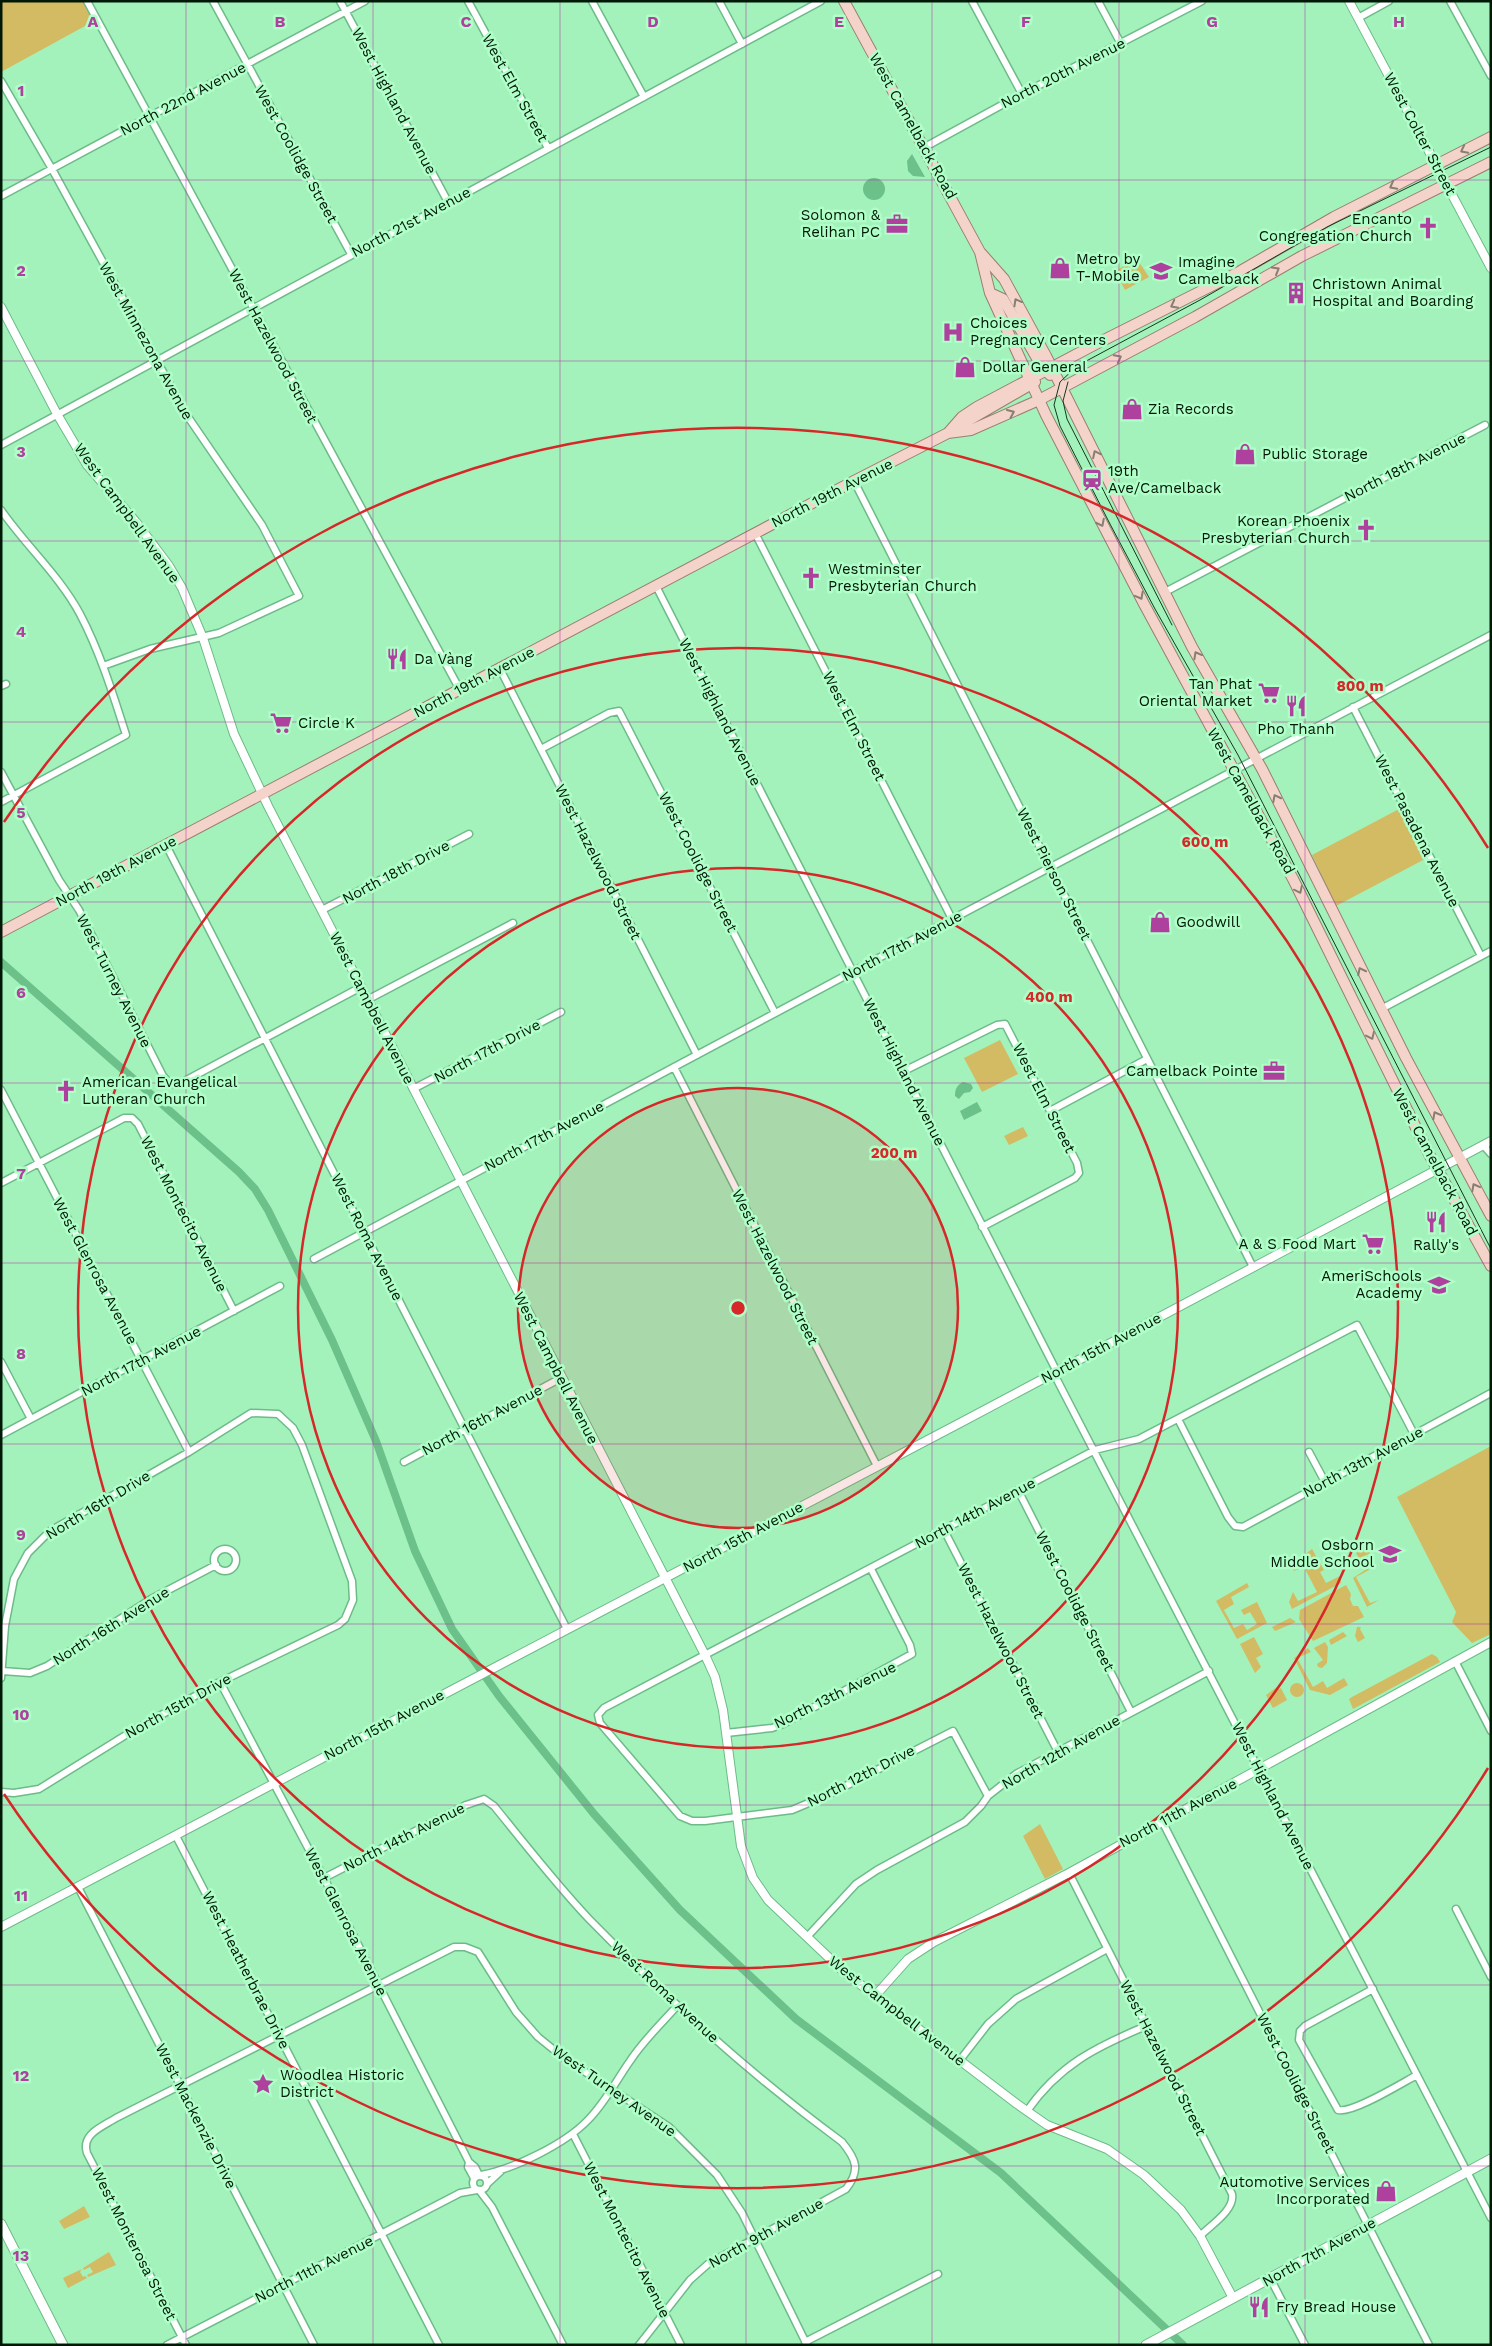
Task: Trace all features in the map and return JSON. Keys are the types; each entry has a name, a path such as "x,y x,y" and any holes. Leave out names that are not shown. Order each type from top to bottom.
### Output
{"main road":[{"name":"West Camelback Road","path":"844,1 925,147 980,252 990,293 1031,382 1144,604 1293,879 1437,1169 1491,1266"},
{"name":"North 19th Avenue","path":"1,932 755,533 948,433 967,413 1031,382 1049,369 1237,273 1304,234 1491,137"},
{"name":"North 19th Avenue","path":"948,433 971,430 1040,400 1060,383 1075,380 1195,317 1302,256 1491,162"},
{"name":"West Camelback Road","path":"980,252 1004,279 1046,356 1049,369 1060,383 1192,647 1256,758 1381,1008 1491,1216"},
{"path":"990,293 1003,299 1049,369"},
{"name":"North 7th Avenue","path":"1149,2344 1491,2158"},
{"path":"1,2224 63,2345"}],"street":[{"name":"West Hazelwood Street","path":"87,1 460,690"},
{"name":"West Coolidge Street","path":"213,1 351,254"},
{"name":"West Highland Avenue","path":"340,1 448,202"},
{"name":"North 22nd Avenue","path":"1,196 365,1"},
{"name":"West Elm Street","path":"468,1 548,148"},
{"path":"592,1 644,97"},
{"path":"719,1 742,44"},
{"name":"North 21st Avenue","path":"1,445 157,361 252,307 821,1"},
{"path":"972,1 1022,94"},
{"path":"1098,1 1121,44"},
{"name":"North 20th Avenue","path":"925,147 1022,94 1202,1"},
{"name":"West Colter Street","path":"1349,1 1491,268"},
{"path":"1358,18 1389,1"},
{"path":"1450,1 1491,76"},
{"name":"West Minnezona Avenue","path":"1,81 52,169 186,414 262,525 299,596 254,618 204,638"},
{"name":"West Campbell Avenue","path":"1,307 57,414 87,465 136,522 169,566 182,588 204,638 234,734 263,794 561,1378 705,1655 721,1699 741,1846 753,1878 768,1900 844,1972 1027,2111 1047,2125 1107,2149 1133,2166 1181,2210 1200,2236 1233,2298"},
{"name":"North 18th Avenue","path":"1165,592 1485,425"},
{"name":"West Pierson Street","path":"854,481 1253,1267"},
{"path":"1,510 16,532 61,586 80,614 103,666 126,735 1,802"},
{"name":"West Elm Street","path":"755,533 952,919"},
{"name":"West Highland Avenue","path":"656,586 1095,1450 1491,2218"},
{"name":"North 17th Avenue","path":"314,1259 1050,867 1491,635"},
{"path":"103,666 150,649 204,638"},
{"name":"West Hazelwood Street","path":"500,669 697,1055"},
{"name":"West Pasadena Avenue","path":"1353,707 1481,956"},
{"name":"West Coolidge Street","path":"541,750 609,713 619,711 776,1013"},
{"name":"West Turney Avenue","path":"1,772 70,896 163,1076 170,1084 179,1084 265,1038"},
{"name":"North 18th Drive","path":"322,910 469,834"},
{"name":"West Roma Avenue","path":"166,845 568,1629"},
{"path":"367,1000 512,923"},
{"path":"1381,1008 1491,951"},
{"path":"265,1038 361,987"},
{"name":"North 17th Drive","path":"413,1089 561,1012"},
{"name":"West Elm Street","path":"904,1071 997,1025 1005,1024 1077,1163 1079,1172 1075,1178 982,1227"},
{"path":"1050,1111 1147,1059"},
{"name":"West Hazelwood Street","path":"674,1067 877,1466"},
{"name":"West Glenrosa Avenue","path":"1,1090 189,1452"},
{"name":"West Montecito Avenue","path":"39,1163 124,1118 132,1118 138,1124 234,1311"},
{"name":"North 15th Avenue","path":"1,1927 1056,1373 1487,1143 1491,1154"},
{"path":"1,1184 39,1163"},
{"name":"North 17th Avenue","path":"1,1434 142,1361 280,1286"},
{"name":"North 14th Avenue","path":"594,1714 871,1570 1095,1450 1139,1439 1357,1324 1414,1434"},
{"path":"1,1362 31,1419"},
{"name":"North 16th Avenue","path":"404,1462 561,1378"},
{"name":"North 13th Avenue","path":"1178,1419 1228,1517 1235,1526 1243,1526 1491,1394"},
{"name":"North 16th Drive","path":"2,1674 5,1626 10,1594 21,1565 28,1553 50,1531 189,1452 252,1413 268,1412 278,1414 293,1428 302,1444 352,1581 354,1591 350,1609"},
{"path":"1309,1452 1325,1482"},
{"name":"West Coolidge Street","path":"1018,1490 1131,1712"},
{"name":"West Hazelwood Street","path":"944,1530 1058,1752"},
{"name":"North 16th Avenue","path":"2,1674 30,1673 47,1666 150,1599 216,1565"},
{"name":"North 13th Avenue","path":"726,1733 772,1728 783,1724 912,1654 910,1645 871,1570"},
{"name":"North 15th Drive","path":"1,1792 14,1793 38,1789 129,1733 220,1682 338,1625 350,1609"},
{"name":"North 11th Avenue","path":"876,1996 899,1968 921,1950 1069,1873 1491,1642"},
{"path":"1455,1661 1491,1731"},
{"name":"North 12th Avenue","path":"807,1937 856,1884 877,1870 965,1822 988,1796 1016,1774 1209,1671"},
{"name":"West Glenrosa Avenue","path":"220,1682 324,1878 469,2162 468,2167 477,2178"},
{"name":"North 12th Drive","path":"594,1714 680,1816 692,1821 792,1810 830,1794 953,1731 988,1796"},
{"name":"West Roma Avenue","path":"484,1799 494,1806 588,1917 677,2006 748,2068 842,2142 852,2155 856,2171"},
{"name":"North 14th Avenue","path":"324,1878 466,1805 484,1799"},
{"name":"West Coolidge Street","path":"1162,1821 1429,2345"},
{"name":"West Heatherbrae Drive","path":"176,1836 439,2345"},
{"name":"West Hazelwood Street","path":"1069,1873 1232,2194 1233,2202 1229,2208 1200,2236"},
{"name":"West Mackenzie Drive","path":"78,1887 314,2345"},
{"path":"1456,1909 1491,1977"},
{"name":"West Turney Avenue","path":"378,1984 444,1950 454,1947 472,1949 478,1952 527,2027 564,2058 669,2127 717,2175 742,2213 806,2343"},
{"path":"960,2060 988,2024 1016,1999 1107,1950"},
{"path":"180,2085 378,1984"},
{"path":"1373,1989 1305,2026 1300,2031 1299,2040 1334,2106 1343,2112 1417,2075"},
{"path":"477,2178 501,2171 573,2134 590,2119 631,2059 677,2006"},
{"path":"1027,2111 1046,2087 1072,2063 1146,2026"},
{"name":"West Monterosa Street","path":"180,2085 116,2118 92,2133 86,2142 87,2153 186,2345"},
{"name":"West Montecito Avenue","path":"573,2134 681,2345"},
{"path":"487,2185 501,2171"},
{"name":"North 9th Avenue","path":"639,2345 690,2280 708,2264 754,2237 846,2190 853,2181 856,2171"},
{"path":"477,2178 486,2179 492,2207"},
{"path":"477,2178 478,2190 492,2207 563,2345"},
{"name":"North 11th Avenue","path":"167,2345 460,2193 477,2178"},
{"name":"North 11th Avenue","path":"460,2193 478,2190 487,2185"},
{"path":"806,2343 938,2274"},
{"path":"1270,2278 1305,2345"}],"shaded area":[{"path":"1,1 85,1 96,20 1,72"},
{"path":"912,154 925,177 913,176 908,171 907,161"},
{"path":"874,178 882,181 885,189 882,197 874,200 866,197 863,189 866,181"},
{"path":"1137,259 1149,277 1125,290 1115,271"},
{"path":"1399,809 1425,859 1336,906 1312,855"},
{"path":"1000,1040 1018,1074 982,1092 964,1058"},
{"path":"963,1082 971,1084 973,1088 970,1092 964,1093 959,1099 955,1096 955,1091"},
{"path":"977,1102 982,1111 964,1120 960,1111"},
{"path":"1023,1127 1028,1136 1009,1145 1004,1136"},
{"path":"1491,1446 1491,1634 1472,1643 1452,1622 1456,1612 1397,1497"},
{"path":"1375,1544 1369,1554 1359,1558 1356,1553"},
{"path":"1312,1549 1324,1570 1320,1572 1326,1583 1340,1576 1341,1583 1292,1609 1289,1602 1293,1592 1298,1601 1317,1592 1304,1567 1294,1571 1291,1565"},
{"path":"1368,1568 1369,1570 1356,1577 1370,1603 1379,1600 1367,1607 1353,1578"},
{"path":"1247,1583 1249,1587 1231,1597 1234,1604 1224,1610 1234,1628 1243,1624 1247,1630 1257,1624 1250,1612 1244,1615 1241,1610 1257,1602 1267,1623 1237,1639 1216,1601"},
{"path":"1346,1585 1351,1594 1350,1599 1353,1606 1358,1606 1364,1617 1313,1641 1299,1619 1300,1610"},
{"path":"1290,1618 1296,1622 1275,1631 1272,1627"},
{"path":"1357,1627 1361,1627 1360,1629 1365,1638 1358,1642 1355,1636"},
{"path":"1343,1632 1347,1636 1331,1645 1329,1640"},
{"path":"1254,1637 1263,1654 1256,1658 1261,1667 1255,1673 1240,1644"},
{"path":"1325,1642 1328,1647 1327,1663 1322,1668 1318,1667 1317,1664 1323,1660 1314,1648"},
{"path":"1308,1648 1311,1652 1297,1658 1313,1687 1323,1681 1327,1688 1344,1678 1348,1685 1330,1695 1310,1690 1294,1658"},
{"path":"1432,1654 1440,1662 1353,1709 1349,1699"},
{"path":"1297,1683 1302,1685 1304,1690 1302,1695 1297,1697 1292,1695 1290,1690 1292,1685"},
{"path":"1277,1687 1281,1688 1287,1700 1273,1708 1266,1695"},
{"path":"1040,1824 1063,1869 1045,1879 1023,1836"},
{"path":"84,2206 90,2217 64,2229 59,2221"},
{"path":"109,2252 116,2265 88,2277 87,2275 93,2272 90,2267 84,2270 83,2268"},
{"path":"82,2269 80,2272 83,2277 87,2278 68,2288 63,2278"}],"waterway":[{"path":"1,962 239,1172 255,1189 268,1210 332,1340 376,1441 415,1551 452,1629 499,1696 594,1814 680,1910 796,2019 1001,2173 1183,2345"}],"tram line":[{"path":"1491,147 1327,227 1200,300 1077,366 1060,382 1054,405 1060,426 1110,524 1155,609 1238,755 1491,1249"},
{"path":"1068,382 1063,401 1067,419 1172,625"}],"place":[{"name":"Solomon & Relihan PC","path":"897,224"},
{"name":"Encanto Congregation Church","path":"1428,228"},
{"name":"Metro by T-Mobile","path":"1060,268"},
{"name":"Imagine Camelback","path":"1161,271"},
{"name":"Christown Animal Hospital and Boarding","path":"1296,293"},
{"name":"Choices Pregnancy Centers","path":"953,332"},
{"name":"Dollar General","path":"965,367"},
{"name":"Zia Records","path":"1132,409"},
{"name":"Public Storage","path":"1245,454"},
{"name":"19th Ave/Camelback","path":"1092,480"},
{"name":"Korean Phoenix Presbyterian Church","path":"1366,530"},
{"name":"Westminster Presbyterian Church","path":"811,578"},
{"name":"Da Vàng","path":"397,659"},
{"name":"Tan Phat Oriental Market","path":"1269,693"},
{"name":"Pho Thanh","path":"1296,706"},
{"name":"Circle K","path":"281,723"},
{"name":"Goodwill","path":"1160,922"},
{"name":"Camelback Pointe","path":"1274,1071"},
{"name":"American Evangelical Lutheran Church","path":"66,1091"},
{"name":"Rally's","path":"1436,1222"},
{"name":"A & S Food Mart","path":"1373,1244"},
{"name":"AmeriSchools Academy","path":"1439,1285"},
{"name":"Osborn Middle School","path":"1390,1554"},
{"name":"Woodlea Historic District","path":"263,2084"},
{"name":"Automotive Services Incorporated","path":"1386,2191"},
{"name":"Fry Bread House","path":"1259,2307"}]}
